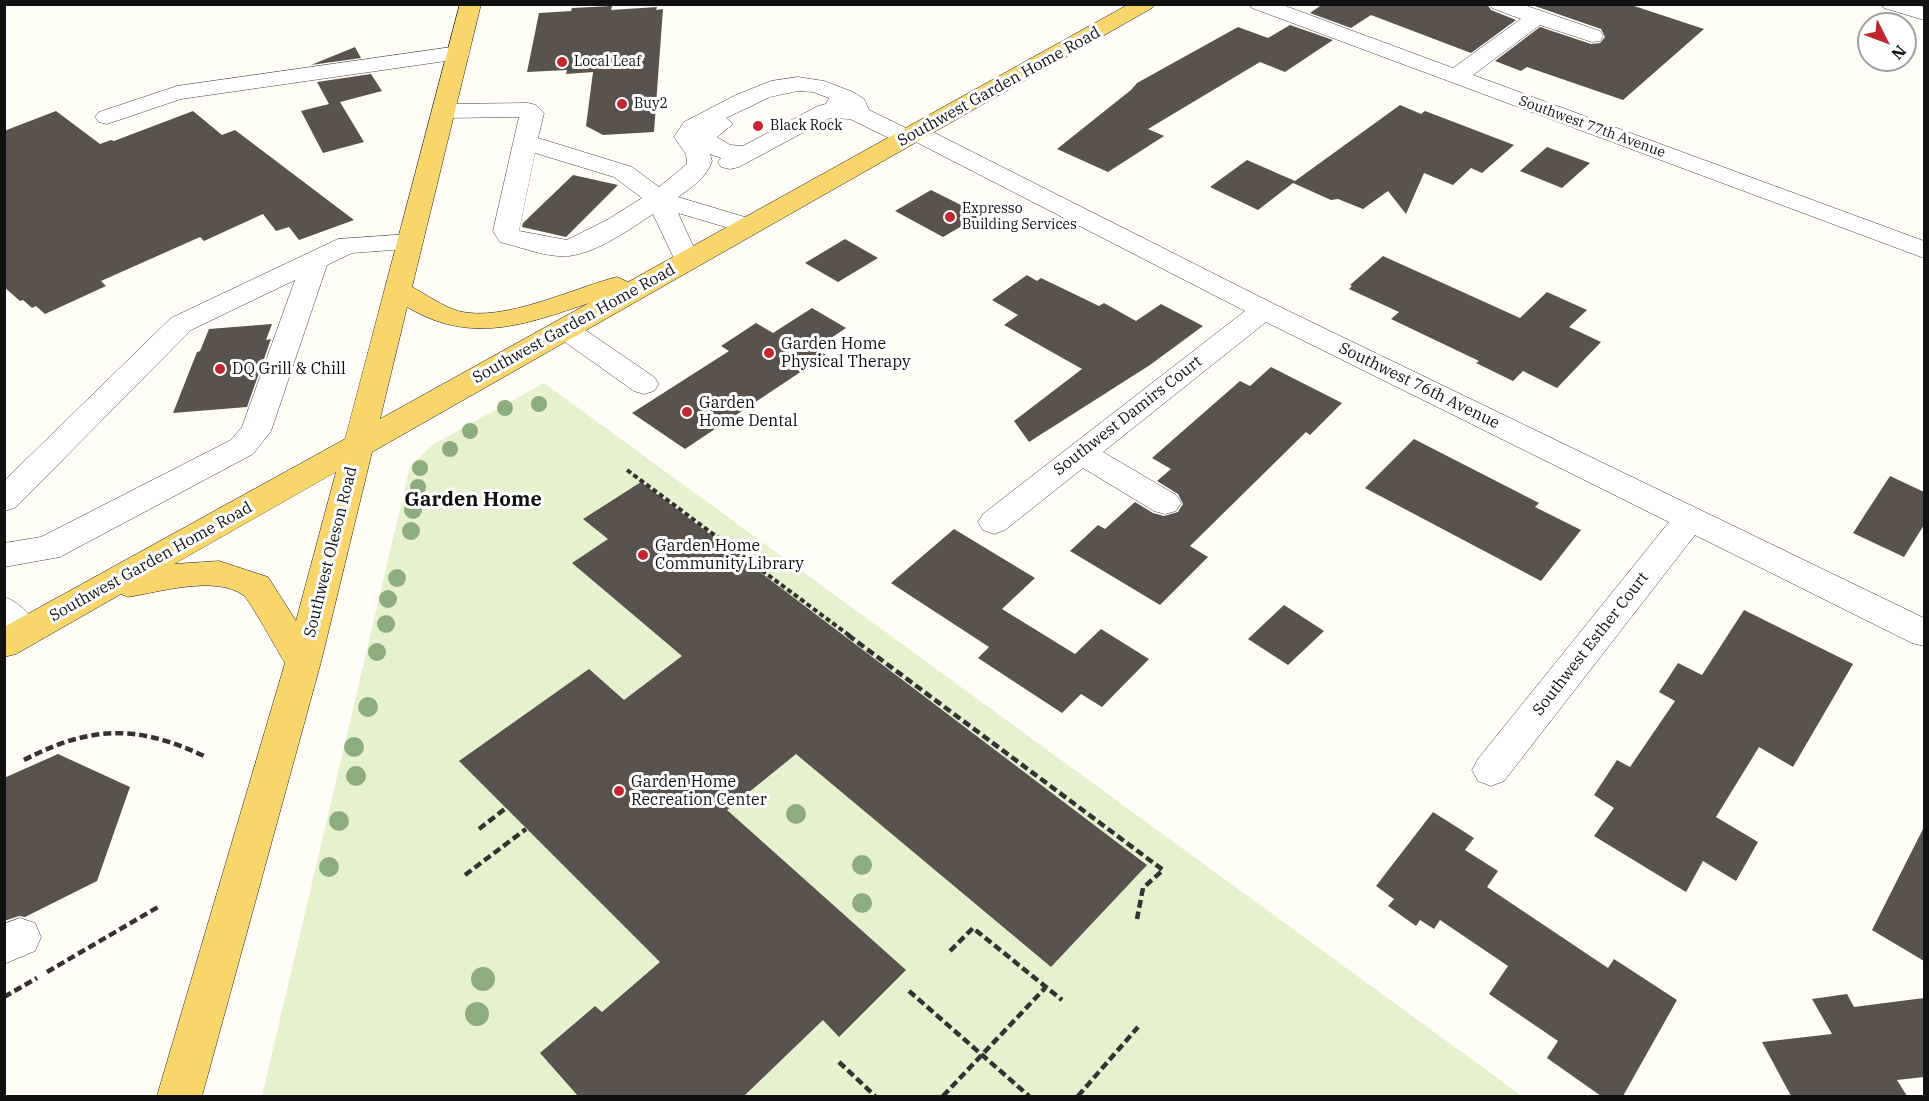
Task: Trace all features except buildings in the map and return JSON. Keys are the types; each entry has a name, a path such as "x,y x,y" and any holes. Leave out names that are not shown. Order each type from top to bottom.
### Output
{"main road":[{"name":"Southwest Oleson Road","path":"179,1096 303,662 471,4"},
{"name":"Southwest Garden Home Road","path":"11,629 106,588 1145,4"},
{"path":"398,290 443,315 459,320 499,321 682,264"},
{"path":"106,588 190,574 219,573 234,576 256,586 303,662"}],"street":[{"name":"Southwest 77th Avenue","path":"1259,4 1924,250"},
{"path":"1499,4 1592,36"},
{"path":"1891,4 1924,14"},
{"path":"1456,77 1537,17"},
{"path":"107,117 177,93 459,53"},
{"path":"444,111 528,110 532,113 506,231 509,236 568,248 588,242 685,181 699,165 700,156 686,137 692,127 776,86 802,82 825,87 854,101 858,106 857,112"},
{"path":"748,152 729,153 708,143 705,137 708,131 787,91 798,89 807,90 857,112"},
{"path":"659,199 826,111 857,112"},
{"path":"711,172 748,163 836,118 857,112"},
{"name":"Southwest 76th Avenue","path":"857,112 912,136 1924,633"},
{"path":"526,142 623,172 659,199 749,226"},
{"path":"659,199 682,264"},
{"path":"4,501 181,324 347,245 410,242"},
{"path":"4,555 48,548 242,447 256,431 315,261"},
{"name":"Southwest Damirs Court","path":"994,522 1263,310"},
{"path":"565,329 644,384"},
{"path":"1081,453 1165,503"},
{"name":"Southwest Esther Court","path":"1491,770 1690,518"}],"path":[{"path":"627,470 1162,870 1143,888 1137,919"},
{"path":"24,760 72,737 111,732 158,737 182,744 204,756"},
{"path":"479,830 506,808"},
{"path":"465,875 526,829"},
{"path":"4,997 158,907"},
{"path":"950,951 973,928 1062,1000"},
{"path":"943,1096 1046,987"},
{"path":"909,991 1029,1096"},
{"path":"1078,1096 1138,1027"},
{"path":"839,1062 875,1096"}],"green space":[{"name":"Garden Home Recreation Center","path":"544,383 1522,1096 262,1096 410,466 434,444"}],"place":[{"name":"Local Leaf","path":"562,62"},
{"name":"Buy2","path":"622,104"},
{"name":"Black Rock","path":"758,126"},
{"name":"Expresso Building Services","path":"950,217"},
{"name":"Garden Home Physical Therapy","path":"769,353"},
{"name":"DQ Grill & Chill","path":"220,369"},
{"name":"Garden Home Dental","path":"687,412"},
{"name":"Garden Home Community Library","path":"643,555"},
{"name":"Garden Home Recreation Center","path":"619,791"}],"district":[{"name":"Garden Home","path":"473,500"}]}
